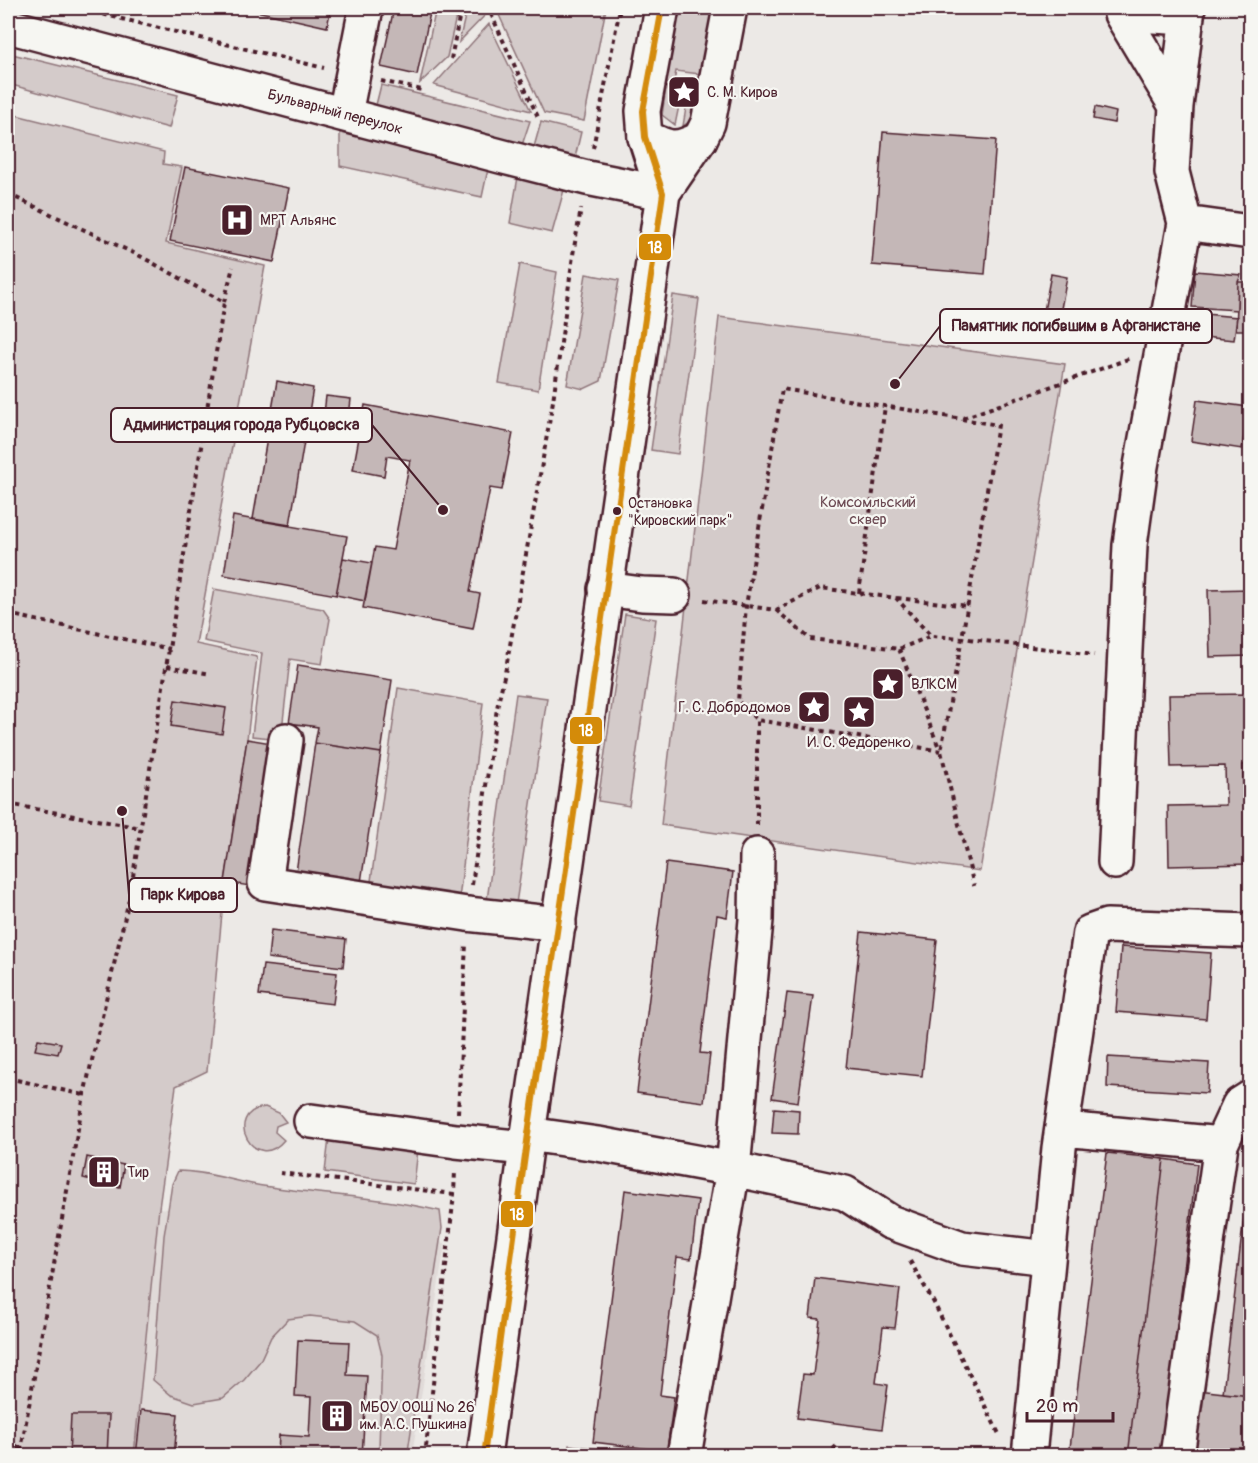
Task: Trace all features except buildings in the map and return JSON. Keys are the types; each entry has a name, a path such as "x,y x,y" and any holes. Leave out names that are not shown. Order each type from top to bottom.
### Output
{"main road":[{"path":"345,114 366,8"},
{"path":"484,1455 663,193 645,137 643,111 662,8"},
{"path":"663,193 700,139 708,123 730,8"},
{"path":"1115,862 1130,545 1141,466 1185,223 1172,172 1176,106 1187,13 1121,11"},
{"path":"1121,11 1176,106"},
{"name":"Бульварный переулок","path":"8,26 587,178 663,193"},
{"path":"645,137 666,147 680,148 700,139"},
{"path":"1185,223 1251,232"},
{"path":"606,589 642,594 674,595"},
{"path":"286,740 265,883 467,914 559,924"},
{"path":"684,1455 733,1169 756,920 757,855"},
{"path":"1017,1450 1048,1258 1059,1148 1064,1129 1090,932 1107,926 1251,931"},
{"path":"1177,1455 1221,1144 1239,1105 1251,1098"},
{"path":"311,1121 456,1141 598,1144 733,1169 845,1193 890,1222 962,1248 1048,1258"},
{"path":"1064,1129 1221,1144"}],"path":[{"path":"77,8 422,90"},
{"path":"451,59 462,8"},
{"path":"425,1455 454,1194 467,914 497,708 553,401 574,248 620,8"},
{"path":"491,14 538,117"},
{"path":"8,194 140,256 224,302"},
{"path":"20,1455 84,1095 130,895 224,302 233,267"},
{"path":"962,418 1117,361 1162,350"},
{"path":"782,388 998,425 941,751 757,720 738,701 746,606 782,388"},
{"path":"859,593 885,406"},
{"path":"776,610 820,588 968,606"},
{"path":"674,595 776,610 810,639 899,649 931,636 1123,659"},
{"path":"896,598 931,636"},
{"path":"8,614 170,649"},
{"path":"899,649 941,751 974,886"},
{"path":"167,666 211,674"},
{"path":"757,720 757,855"},
{"path":"8,804 141,828"},
{"path":"8,1078 84,1095"},
{"path":"280,1173 454,1194"},
{"path":"890,1222 898,1242 1017,1450"},
{"path":"8,1444 22,1448"},
{"path":"827,1455 837,1445"}],"shaded area":[{"path":"159,1208 445,1243 412,1455 134,1456"}],"green space":[{"path":"436,8 458,8 447,57 420,83"},
{"path":"467,8 492,8 459,42"},
{"path":"506,8 606,8 584,121 544,113 499,15"},
{"path":"678,8 722,8 703,112 683,126 687,102 696,102 700,74 676,71 671,97 680,101 675,125 662,115"},
{"path":"489,24 531,111 434,85"},
{"path":"8,53 178,95 169,128 8,84"},
{"path":"381,85 530,121 520,151 374,113"},
{"path":"8,113 164,152 163,164 182,167 166,243 265,266 196,644 257,657 225,882 207,1071 176,1086 159,1208 134,1455 8,1455"},
{"path":"541,122 581,132 573,166 532,154"},
{"path":"340,132 488,169 482,197 340,166"},
{"path":"518,177 564,190 552,233 510,223"},
{"path":"520,264 557,272 538,390 499,383"},
{"path":"586,274 619,280 601,381 584,389 567,385"},
{"path":"673,295 699,299 678,454 651,450"},
{"name":"Комсомльский сквер","path":"719,317 1065,364 980,871 661,825"},
{"path":"214,589 323,609 330,619 322,664 290,659 281,739 252,736 262,653 204,641"},
{"path":"625,614 656,619 629,806 598,801"},
{"path":"398,688 483,703 459,899 371,881"},
{"path":"516,694 547,698 515,910 486,907"},
{"path":"265,1107 279,1113 286,1122 276,1126 275,1132 284,1140 273,1149 263,1150 254,1147 247,1139 244,1129 245,1120 252,1112"},
{"path":"330,1130 419,1141 414,1184 325,1172"},
{"path":"178,1171 200,1173 263,1186 374,1199 440,1211 442,1228 408,1451 379,1449 382,1355 377,1335 355,1321 310,1316 288,1319 271,1337 260,1361 244,1380 223,1398 194,1403 171,1395 153,1380 164,1236 172,1184"},
{"path":"569,1445 642,1454 642,1455 568,1455"}],"transit line":[{"name":"18","path":"484,1456 663,193 645,137 643,111 662,8"}],"place":[{"name":"С. М. Киров","path":"684,92"},
{"name":"МРТ Альянс","path":"237,220"},
{"name":"Памятник погибвшим в Афганистане","path":"895,384"},
{"name":"Администрация города Рубцовска","path":"443,510"},
{"name":"Остановка \"Кировский парк\"","path":"617,511"},
{"name":"ВЛКСМ","path":"888,684"},
{"name":"Г. С. Добродомов","path":"814,707"},
{"name":"И. С. Федоренко","path":"859,712"},
{"name":"Парк Кирова","path":"122,811"},
{"name":"Тир","path":"104,1172"},
{"name":"МБОУ ООШ № 26 им. А.С. Пушкина","path":"337,1416"}]}
